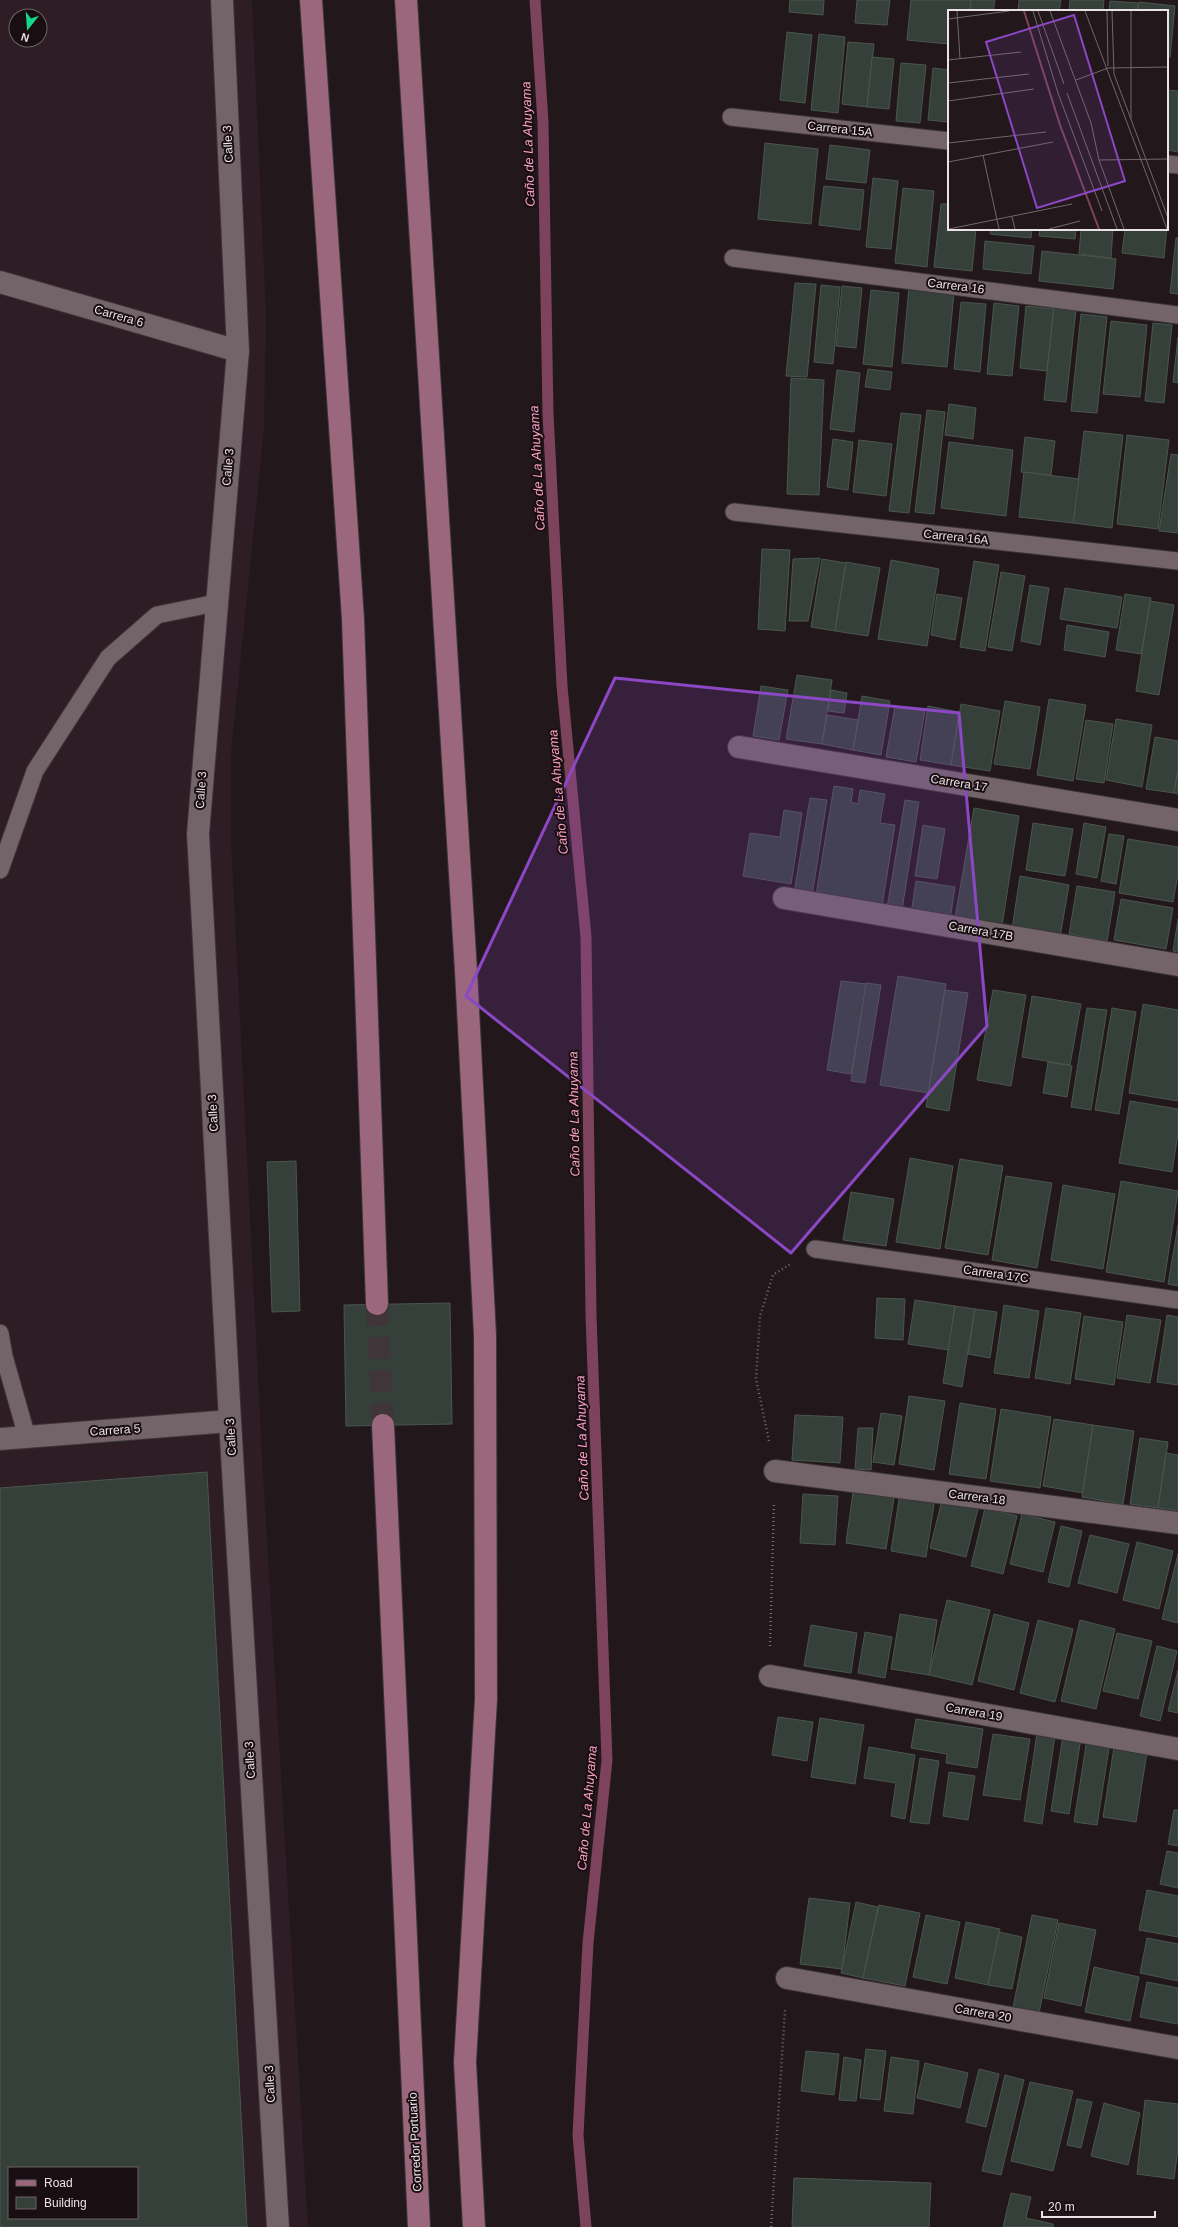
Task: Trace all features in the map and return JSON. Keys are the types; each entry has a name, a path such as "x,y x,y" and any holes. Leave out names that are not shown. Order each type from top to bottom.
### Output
{"main road":[{"path":"312,0 353,619 377,1304"},
{"path":"406,0 466,971 485,1335 486,1699 465,2062 474,2227"},
{"name":"Corredor Portuario","path":"383,1425 410,2057 419,2227"}],"street":[{"name":"Calle 3","path":"222,0 238,351 198,834 230,1421 278,2227"},
{"name":"Carrera 6","path":"0,282 238,351"},
{"name":"Carrera 17","path":"739,747 1178,820"},
{"name":"Carrera 17B","path":"784,898 1178,965"},
{"name":"Carrera 5","path":"0,1439 230,1421"},
{"name":"Carrera 18","path":"775,1471 1178,1523"},
{"name":"Carrera 19","path":"770,1676 1178,1749"},
{"name":"Carrera 20","path":"787,1978 1178,2048"}],"lane":[{"name":"Carrera 15A","path":"730,117 948,141"},
{"path":"1168,164 1178,165"},
{"name":"Carrera 16","path":"733,258 1178,315"},
{"name":"Carrera 16A","path":"734,512 1178,561"},
{"path":"0,870 35,771 108,658 157,615 216,603"},
{"name":"Carrera 17C","path":"815,1249 1178,1300"},
{"path":"0,1333 4,1356 26,1437"}],"path":[{"path":"771,2227 787,1978"}],"highlighted area":[{"path":"615,678 959,713 987,1026 791,1253 466,996"}],"shaded area":[{"path":"0,0 252,0 266,314 264,429 231,754 231,838 262,1456 308,2227 0,2227"}],"building":[{"path":"790,0 824,0 823,15 789,12"},
{"path":"857,0 890,0 887,25 855,23"},
{"path":"911,0 971,0 970,10 948,10 948,44 907,40"},
{"path":"971,0 995,0 993,10 970,10"},
{"path":"1019,0 1061,0 1059,10 1018,10"},
{"path":"1070,0 1104,0 1103,10 1069,10"},
{"path":"1110,1 1138,3 1137,10 1109,10"},
{"path":"1139,2 1175,6 1170,57 1168,57 1168,10 1137,10"},
{"path":"787,32 812,35 805,103 780,100"},
{"path":"819,34 845,37 838,113 811,110"},
{"path":"848,42 874,44 867,107 842,104"},
{"path":"872,57 894,59 889,109 867,107"},
{"path":"901,63 926,65 920,123 896,121"},
{"path":"933,68 948,70 948,122 928,120"},
{"path":"1168,90 1178,91 1178,152 1168,150"},
{"path":"765,143 818,149 811,224 758,219"},
{"path":"830,145 870,150 866,183 826,179"},
{"path":"873,178 898,181 891,249 866,247"},
{"path":"824,186 864,190 860,230 819,225"},
{"path":"903,188 934,191 927,267 895,263"},
{"path":"941,204 948,204 948,230 976,230 972,271 934,267"},
{"path":"991,230 1032,230 1031,238 990,234"},
{"path":"1040,230 1076,230 1075,239 1039,236"},
{"path":"1081,230 1113,230 1111,258 1079,254"},
{"path":"1125,230 1167,230 1164,258 1122,253"},
{"path":"1176,238 1178,238 1178,294 1170,293"},
{"path":"985,241 1034,246 1031,274 983,269"},
{"path":"1042,251 1116,259 1113,289 1039,281"},
{"path":"795,283 816,284 807,377 786,376"},
{"path":"821,285 840,287 833,364 814,362"},
{"path":"842,286 862,288 856,348 836,346"},
{"path":"909,287 954,292 947,367 902,363"},
{"path":"871,290 899,293 892,367 863,364"},
{"path":"961,302 986,304 980,372 954,369"},
{"path":"994,303 1019,306 1012,376 987,374"},
{"path":"1026,306 1054,309 1047,371 1020,368"},
{"path":"1054,307 1076,309 1066,402 1044,400"},
{"path":"1081,314 1107,317 1097,413 1071,411"},
{"path":"1111,321 1147,325 1140,397 1103,394"},
{"path":"1153,323 1172,325 1164,403 1145,401"},
{"path":"1178,337 1178,383 1173,382"},
{"path":"868,369 892,372 890,390 865,387"},
{"path":"837,370 860,373 854,432 830,429"},
{"path":"791,378 824,380 819,495 787,494"},
{"path":"949,404 976,408 973,439 945,435"},
{"path":"927,410 945,412 934,514 915,512"},
{"path":"901,413 921,415 909,513 889,511"},
{"path":"1084,431 1123,435 1112,528 1073,523"},
{"path":"1127,435 1169,440 1158,529 1117,524"},
{"path":"1025,437 1055,441 1051,475 1021,472"},
{"path":"833,439 853,442 848,490 827,487"},
{"path":"859,440 892,444 886,496 853,492"},
{"path":"949,442 1013,450 1006,516 941,508"},
{"path":"1171,454 1178,455 1178,533 1159,531"},
{"path":"1024,472 1079,479 1073,523 1019,517"},
{"path":"762,549 790,550 785,631 758,629"},
{"path":"820,558 808,621 789,621 793,559"},
{"path":"822,559 846,563 835,631 811,627"},
{"path":"891,560 939,569 927,646 878,639"},
{"path":"974,561 999,565 985,651 960,647"},
{"path":"846,562 880,568 868,636 835,631"},
{"path":"1001,572 1025,576 1012,651 988,647"},
{"path":"1030,585 1049,588 1040,645 1021,641"},
{"path":"1065,588 1122,597 1117,628 1060,619"},
{"path":"937,594 962,598 955,640 931,635"},
{"path":"1125,594 1151,598 1141,654 1116,650"},
{"path":"1150,601 1174,605 1159,695 1136,691"},
{"path":"1067,625 1109,632 1105,657 1064,650"},
{"path":"797,675 832,680 822,744 786,739"},
{"path":"761,686 788,690 779,740 753,736"},
{"path":"831,690 847,693 844,713 828,711"},
{"path":"862,696 890,701 881,755 853,750"},
{"path":"1049,699 1086,705 1073,781 1037,775"},
{"path":"1005,701 1040,707 1030,769 994,764"},
{"path":"961,704 1000,711 990,771 951,765"},
{"path":"895,706 925,711 916,762 886,757"},
{"path":"928,706 959,712 951,765 920,760"},
{"path":"827,715 858,720 853,750 822,744"},
{"path":"1116,719 1152,725 1142,787 1106,780"},
{"path":"1086,720 1113,724 1104,783 1076,779"},
{"path":"1155,737 1178,741 1178,769 1174,793 1146,789"},
{"path":"1178,769 1178,794 1174,793"},
{"path":"834,786 853,789 851,802 858,804 860,790 885,794 880,823 895,825 882,906 816,895"},
{"path":"810,798 827,800 812,896 794,893"},
{"path":"905,800 919,802 902,910 887,908"},
{"path":"974,808 1019,816 1002,926 955,918"},
{"path":"784,810 802,813 791,884 743,876 750,833 780,837"},
{"path":"1033,823 1073,829 1065,876 1026,870"},
{"path":"1084,823 1106,827 1097,878 1076,874"},
{"path":"923,825 945,829 937,879 915,876"},
{"path":"1109,834 1124,836 1116,884 1101,881"},
{"path":"1128,839 1178,847 1178,874 1173,902 1119,893"},
{"path":"1020,876 1069,885 1060,937 1012,929"},
{"path":"916,881 955,887 950,920 911,914"},
{"path":"1077,886 1115,892 1107,941 1069,934"},
{"path":"1121,899 1173,908 1166,949 1114,940"},
{"path":"1178,919 1178,952 1173,951"},
{"path":"898,976 946,984 928,1093 880,1085"},
{"path":"841,981 867,984 851,1074 827,1070"},
{"path":"866,983 881,985 865,1083 851,1081"},
{"path":"945,990 968,993 949,1111 926,1107"},
{"path":"993,990 1026,995 1011,1086 977,1080"},
{"path":"1032,996 1081,1004 1070,1065 1022,1057"},
{"path":"1143,1004 1178,1010 1178,1101 1129,1093"},
{"path":"1087,1008 1107,1010 1091,1110 1071,1107"},
{"path":"1112,1008 1136,1012 1119,1114 1095,1110"},
{"path":"1048,1062 1072,1066 1067,1097 1043,1093"},
{"path":"1130,1101 1178,1109 1178,1133 1172,1172 1119,1163"},
{"path":"910,1158 953,1166 940,1249 896,1242"},
{"path":"960,1159 1003,1166 988,1255 945,1248"},
{"path":"296,1161 300,1311 272,1312 267,1162"},
{"path":"1006,1176 1052,1183 1037,1268 992,1260"},
{"path":"1121,1181 1178,1191 1164,1282 1106,1272"},
{"path":"1063,1185 1115,1194 1103,1269 1051,1260"},
{"path":"851,1192 894,1199 886,1246 843,1240"},
{"path":"1178,1225 1178,1286 1168,1284"},
{"path":"877,1298 905,1299 903,1340 875,1338"},
{"path":"915,1300 955,1306 949,1350 908,1344"},
{"path":"450,1303 452,1424 346,1426 344,1305"},
{"path":"1004,1305 1039,1311 1029,1378 994,1373"},
{"path":"955,1306 975,1309 962,1387 943,1383"},
{"path":"1046,1308 1081,1313 1070,1384 1035,1378"},
{"path":"975,1309 997,1312 990,1358 968,1354"},
{"path":"1127,1315 1161,1320 1150,1383 1117,1378"},
{"path":"1167,1315 1178,1317 1178,1385 1157,1382"},
{"path":"1084,1316 1123,1322 1114,1385 1075,1379"},
{"path":"909,1396 945,1401 934,1470 899,1464"},
{"path":"960,1403 996,1409 986,1479 949,1474"},
{"path":"1001,1409 1051,1417 1040,1488 990,1481"},
{"path":"881,1413 902,1416 894,1465 873,1462"},
{"path":"795,1415 843,1417 840,1463 792,1460"},
{"path":"1054,1419 1093,1425 1083,1493 1043,1486"},
{"path":"1093,1425 1134,1431 1123,1504 1082,1497"},
{"path":"858,1428 873,1428 871,1470 855,1469"},
{"path":"1140,1438 1168,1442 1158,1508 1130,1504"},
{"path":"1166,1453 1178,1455 1178,1511 1158,1508"},
{"path":"207,1472 247,2227 0,2227 0,1488"},
{"path":"853,1492 894,1498 886,1549 846,1543"},
{"path":"900,1493 935,1498 926,1557 891,1551"},
{"path":"803,1494 838,1496 835,1545 800,1543"},
{"path":"942,1500 978,1509 966,1557 930,1548"},
{"path":"985,1508 1017,1516 1003,1574 971,1566"},
{"path":"1022,1514 1055,1522 1043,1572 1010,1564"},
{"path":"1061,1526 1082,1531 1069,1587 1048,1582"},
{"path":"1090,1535 1129,1544 1117,1593 1078,1583"},
{"path":"1137,1542 1173,1551 1159,1609 1123,1600"},
{"path":"1178,1554 1178,1623 1162,1619"},
{"path":"947,1600 990,1610 972,1685 929,1675"},
{"path":"900,1614 937,1620 929,1675 891,1669"},
{"path":"994,1614 1029,1623 1014,1690 978,1681"},
{"path":"1038,1620 1073,1629 1055,1702 1020,1693"},
{"path":"1080,1620 1115,1629 1096,1709 1061,1701"},
{"path":"811,1625 857,1633 851,1673 804,1666"},
{"path":"865,1632 892,1637 885,1678 858,1673"},
{"path":"1117,1633 1152,1641 1138,1699 1103,1691"},
{"path":"1157,1646 1177,1651 1160,1721 1140,1716"},
{"path":"1178,1670 1178,1713 1168,1711"},
{"path":"778,1717 813,1722 807,1761 772,1755"},
{"path":"820,1718 864,1725 855,1784 811,1777"},
{"path":"916,1719 983,1729 977,1768 946,1763 947,1754 911,1748"},
{"path":"1037,1733 1055,1736 1042,1824 1024,1821"},
{"path":"993,1734 1030,1739 1020,1800 983,1795"},
{"path":"1063,1736 1081,1738 1069,1814 1051,1811"},
{"path":"1087,1739 1110,1742 1097,1825 1074,1822"},
{"path":"1115,1741 1148,1746 1136,1822 1103,1817"},
{"path":"869,1747 915,1755 905,1819 891,1816 896,1783 864,1778"},
{"path":"920,1758 939,1761 929,1824 910,1822"},
{"path":"949,1772 975,1776 968,1820 943,1816"},
{"path":"1174,1810 1178,1810 1178,1846 1168,1844"},
{"path":"1167,1851 1178,1853 1178,1888 1160,1884"},
{"path":"1147,1890 1178,1896 1178,1937 1139,1930"},
{"path":"809,1898 850,1903 842,1969 800,1964"},
{"path":"856,1902 878,1907 863,1978 841,1973"},
{"path":"879,1905 920,1913 905,1986 863,1978"},
{"path":"926,1915 960,1922 947,1984 913,1977"},
{"path":"1032,1915 1058,1920 1038,2018 1012,2012"},
{"path":"966,1922 1000,1929 988,1985 955,1978"},
{"path":"1059,1923 1096,1930 1081,2006 1044,1998"},
{"path":"999,1932 1022,1937 1012,1989 988,1985"},
{"path":"1147,1938 1178,1944 1178,1981 1140,1973"},
{"path":"1094,1967 1139,1977 1130,2021 1085,2012"},
{"path":"1147,1982 1178,1988 1178,2024 1140,2017"},
{"path":"866,2049 886,2051 880,2100 860,2098"},
{"path":"806,2051 839,2054 834,2095 801,2091"},
{"path":"844,2057 861,2060 856,2101 839,2100"},
{"path":"891,2057 919,2061 913,2114 884,2111"},
{"path":"925,2063 968,2073 960,2108 917,2098"},
{"path":"979,2069 999,2074 986,2127 966,2122"},
{"path":"1005,2075 1024,2080 1001,2175 982,2171"},
{"path":"1030,2082 1073,2091 1053,2171 1011,2161"},
{"path":"1077,2099 1092,2102 1081,2148 1067,2145"},
{"path":"1145,2100 1178,2104 1178,2148 1174,2179 1137,2174"},
{"path":"1104,2103 1140,2113 1128,2165 1091,2156"},
{"path":"794,2178 931,2183 929,2227 792,2227"},
{"path":"1011,2193 1031,2197 1026,2218 1053,2224 1053,2227 1003,2227"}],"waterway":[{"name":"Caño de La Ahuyama","path":"535,0 543,122 548,414 562,686 586,937 591,1315 607,1760 588,1943 578,2135 586,2227"}],"tunnel":[{"path":"377,1304 383,1425"}]}
